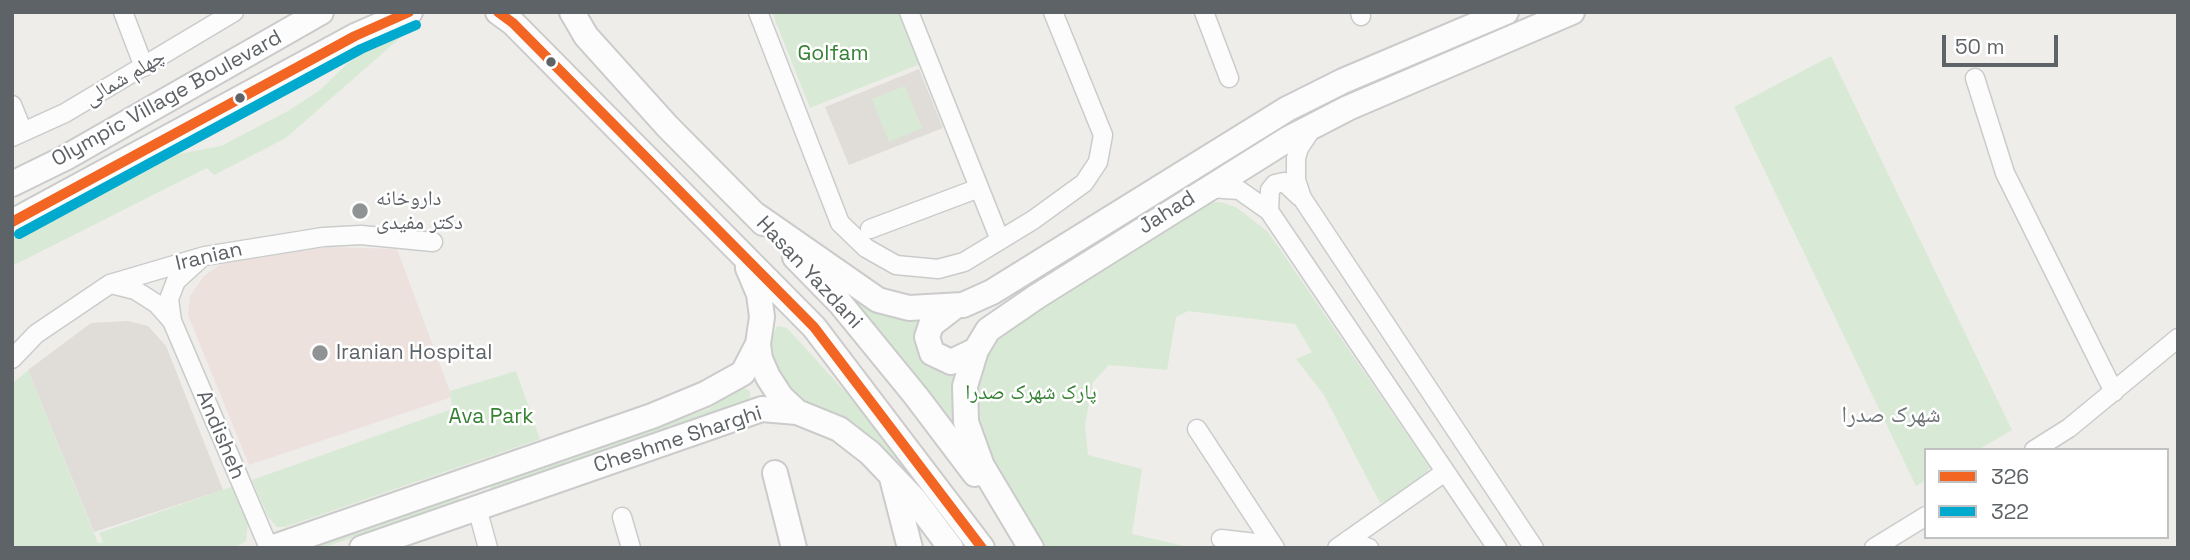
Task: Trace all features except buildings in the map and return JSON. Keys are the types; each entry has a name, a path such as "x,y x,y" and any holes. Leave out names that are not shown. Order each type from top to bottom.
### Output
{"street":[{"path":"122,12 144,67"},
{"name":"چهلم شمالی","path":"18,135 65,113 234,12"},
{"name":"Olympic Village Boulevard","path":"12,184 65,158 321,12"},
{"name":"Olympic Village Boulevard","path":"12,222 355,36 410,12"},
{"name":"Hasan Yazdani","path":"498,12 513,23 814,327 982,548"},
{"name":"Hasan Yazdani","path":"572,12 586,36 667,126 840,303 916,396 1030,548"},
{"path":"758,12 840,223 866,248 896,265 939,270 964,262 1084,183 1098,162 1102,135 1053,12"},
{"path":"909,12 1000,240"},
{"path":"1204,12 1229,78"},
{"name":"Jahad","path":"753,213 878,300 909,308 953,307 992,292 1287,109 1506,12"},
{"name":"Jahad","path":"1030,548 982,466 968,433 964,411 965,386 976,351 988,331 1008,315 1206,189 1319,123 1573,12"},
{"path":"1975,78 2005,173 2114,392"},
{"path":"12,105 18,135"},
{"path":"1319,123 1305,137 1296,158 1296,180 1302,198 1534,548"},
{"path":"1269,211 1270,190 1275,184 1283,182 1302,198"},
{"path":"870,229 979,188"},
{"path":"1206,189 1238,190 1269,211 1497,548"},
{"name":"Iranian","path":"12,359 36,334 110,284 205,256 323,237 361,235 433,242"},
{"path":"172,321 169,299 176,281 205,256"},
{"name":"Cheshme Sharghi","path":"270,548 652,416 705,394 743,373 758,344 762,317 760,294 743,256"},
{"path":"110,284 135,290 158,304 172,321"},
{"path":"953,307 932,325 927,337 932,353 951,362 976,351"},
{"name":"Andisheh","path":"172,321 270,548"},
{"path":"2037,448 2069,428 2178,338"},
{"path":"758,344 760,359 768,377 781,397 797,412"},
{"path":"743,373 756,378 767,388 768,402 762,409"},
{"name":"Cheshme Sharghi","path":"362,548 396,542 477,508 762,409 797,412 839,429 870,453 914,499 951,548"},
{"path":"1196,429 1274,546"},
{"path":"1343,544 1445,472"},
{"path":"775,473 794,548"},
{"path":"892,477 910,548"},
{"path":"477,508 488,548"},
{"path":"622,517 631,548"},
{"path":"1874,548 1924,517"},
{"path":"1221,539 1274,546"},
{"path":"1343,544 1369,548"}],"shaded area":[{"path":"919,69 943,128 849,165 825,107"},
{"name":"Iranian Hospital","path":"329,247 397,249 452,397 249,465 188,315 190,296 204,276 225,261"},
{"path":"128,321 148,326 166,346 223,490 94,532 28,370 91,323"}],"green space":[{"name":"Golfam","path":"772,12 899,12 920,64 810,108"},
{"path":"401,37 286,138 214,175 207,168 12,266 12,238 81,198 88,199 162,157 221,146 288,111 320,90 349,62 380,42"},
{"path":"1831,56 2012,430 1981,448 1924,448 1924,481 1916,486 1734,107"},
{"path":"905,86 922,128 889,142 872,99"},
{"name":"پارک شهرک صدرا","path":"1220,202 1236,207 1268,232 1430,468 1419,481 1391,500 1380,503 1324,395 1296,359 1312,352 1295,324 1188,311 1176,317 1167,370 1109,365 1093,382 1085,424 1088,455 1142,469 1132,534 1193,548 1042,548 1000,482 970,406 990,343 1011,324 1058,300 1201,203"},
{"path":"836,280 922,315 922,336 967,362 968,448"},
{"path":"777,326 787,328 869,418 964,548 956,548 794,397 766,351"},
{"path":"28,370 98,543 103,542 99,533 234,486 248,523 246,541 234,548 12,548 12,384"},
{"name":"Ava Park","path":"516,371 540,439 285,527 277,527 268,517 252,480 452,409 450,391"},
{"path":"739,386 750,391 746,402 710,418 491,489 489,483 709,409"},
{"path":"458,493 460,500 322,548 297,548"}],"transit line":[{"name":"326","path":"12,222 355,36 409,12"},
{"name":"326","path":"498,12 513,23 814,327 982,548"},
{"name":"322","path":"19,234 361,49 416,25"}],"place":[{"name":"داروخانه دکتر مفیدی","path":"360,211"},
{"name":"Iranian Hospital","path":"320,353"}],"district":[{"name":"شهرک صدرا","path":"1891,416"}]}
